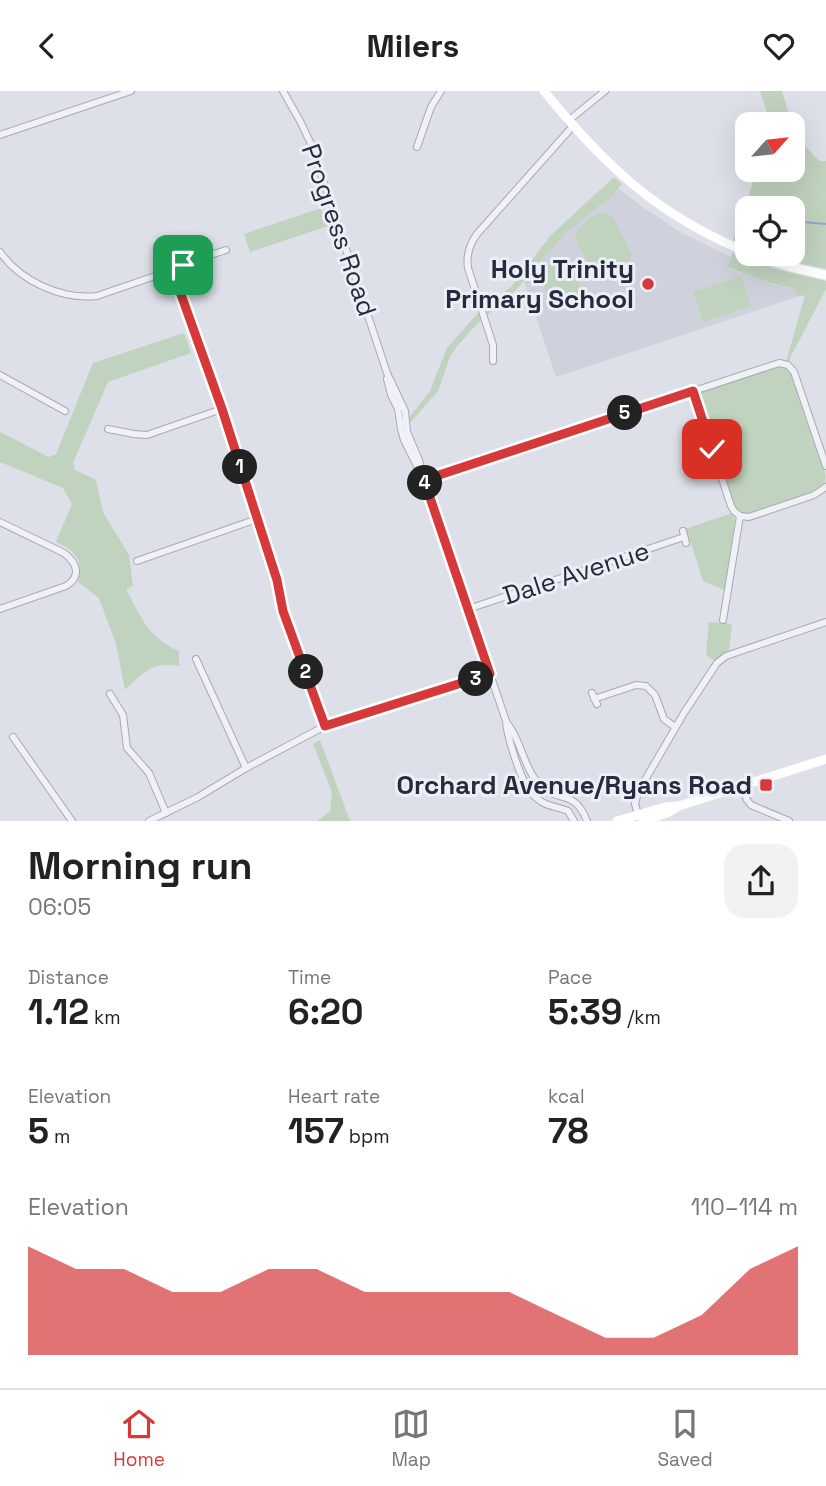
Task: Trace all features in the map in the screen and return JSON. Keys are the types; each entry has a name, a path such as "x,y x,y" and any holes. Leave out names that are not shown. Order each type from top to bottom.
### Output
{"street":[{"path":"0,135 131,91"},
{"name":"Progress Road","path":"283,91 311,144 387,373 405,411 408,435 419,460 523,778 530,792 548,806 568,811 574,821"},
{"path":"417,147 431,107 441,91"},
{"path":"544,91 570,124 610,166 658,204 702,231 735,246"},
{"path":"493,362 493,345 468,268 468,250 477,234 570,124 605,91"},
{"path":"174,275 189,262 226,250"},
{"path":"0,252 10,265 32,280 53,290 77,296 97,296 158,275 174,275"},
{"path":"788,266 826,275"},
{"path":"174,275 222,409 277,580 283,611 325,726"},
{"path":"423,477 785,363 794,372 826,466"},
{"path":"0,375 65,411"},
{"path":"693,391 735,513 748,517 814,495 826,487"},
{"path":"108,429 146,435 222,409"},
{"path":"723,619 740,516"},
{"path":"137,561 257,519"},
{"path":"0,522 64,553 73,560 76,571 73,581 66,586 0,609"},
{"name":"Dale Avenue","path":"468,609 684,537"},
{"path":"640,819 635,804 637,795 676,727 721,659 826,622"},
{"path":"196,659 246,768"},
{"path":"149,821 198,797 325,726 490,674"},
{"path":"594,699 636,685 646,686 655,695 664,719 676,727"},
{"path":"110,694 123,715 127,748 149,773 166,813"},
{"name":"Progress Road","path":"506,721 537,783 547,791 579,804 587,821"},
{"path":"13,737 72,821"},
{"path":"617,821 640,819 672,811 679,806 826,759"},
{"path":"742,787 751,805 789,821"}],"shaded area":[{"name":"Holy Trinity Primary School","path":"618,188 680,232 731,257 727,268 794,289 797,297 556,377 524,281 578,221 601,206"}],"green space":[{"path":"760,91 782,91 788,112 767,112"},
{"path":"805,146 819,161 826,161 826,269 805,264 805,196 748,196 753,182 805,182"},
{"path":"614,177 622,184 610,198 567,232 515,291 486,316 483,309 511,287 551,235"},
{"path":"321,208 328,226 250,252 244,234"},
{"path":"600,212 613,217 632,255 629,264 613,271 600,272 590,265 576,238 580,228"},
{"path":"733,253 735,266 768,266 826,281 826,289 788,362 805,295 797,297 794,289 727,267"},
{"path":"570,258 582,292 550,303 538,269"},
{"path":"741,276 751,306 703,322 693,292"},
{"path":"479,312 482,319 450,357 438,391 409,424 408,419 430,391 447,348"},
{"path":"184,333 191,353 108,382 73,463 75,470 96,480 103,512 129,555 133,586 126,589 141,617 160,640 179,651 179,666 155,667 125,690 116,644 99,598 78,582 79,562 73,553 56,542 72,504 63,488 0,462 0,432 49,457 56,454 93,363"},
{"path":"780,366 791,372 824,467 825,483 800,497 742,514 734,506 698,397 705,390"},
{"path":"732,513 735,521 725,590 703,581 685,529"},
{"path":"709,622 732,624 729,651 715,661 706,655"},
{"path":"320,740 350,821 317,821 330,811 332,792 313,744"}],"waterway":[{"path":"805,222 826,224"}],"place":[{"name":"Holy Trinity Primary School","path":"648,284"},
{"name":"Orchard Avenue/Ryans Road","path":"766,785"}],"route":[{"path":"183,265 174,275 222,409 277,580 283,611 325,726 490,674 424,480 693,391 712,449"}]}
